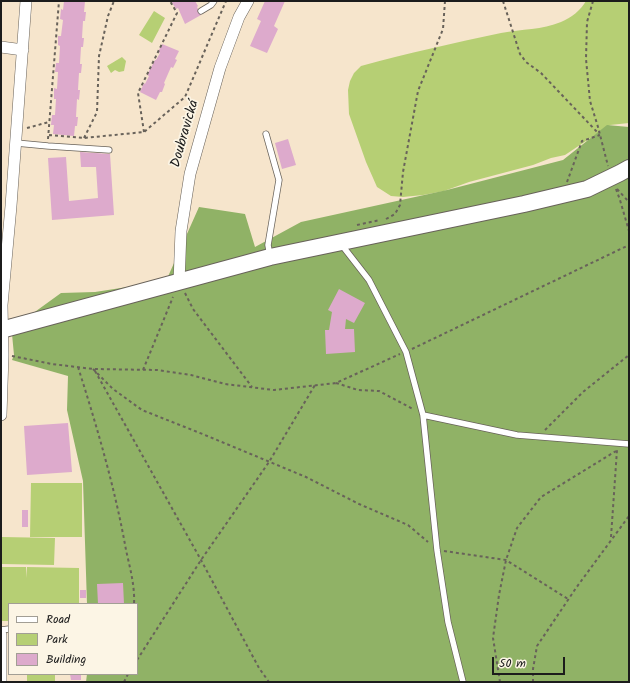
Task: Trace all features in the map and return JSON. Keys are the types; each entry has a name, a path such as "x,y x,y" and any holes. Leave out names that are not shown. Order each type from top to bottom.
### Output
{"street":[{"path":"1,415 3,355 2,304 16,143 26,1"},
{"name":"Doubravická","path":"179,282 181,231 190,174 220,68 239,17 248,1"},
{"path":"1,47 23,50"},
{"path":"2,330 270,257 586,189 629,168"},
{"path":"1,635 1,682"}],"lane":[{"path":"201,12 214,1"},
{"path":"266,134 279,180 268,245 270,257"},
{"path":"16,143 109,150"},
{"path":"340,242 369,280 406,352 423,415 437,550 448,622 463,682"},
{"path":"423,415 517,435 629,443"}],"path":[{"path":"48,146 59,1"},
{"path":"84,138 98,112 99,56 108,16 114,1"},
{"path":"144,132 138,93 177,13 170,1"},
{"path":"49,135 84,138 144,132 185,97 226,1"},
{"path":"356,225 369,221 386,219 395,214 400,205 403,172 418,92 443,29 445,1"},
{"path":"503,1 520,54 526,62 541,73 600,135"},
{"path":"593,1 587,22 586,59 590,101 600,135"},
{"path":"562,194 582,141 600,135"},
{"path":"616,188 629,202"},
{"path":"15,357 52,364 93,369 157,370 191,375 225,384 274,390 336,383 406,352 629,246"},
{"path":"143,370 179,282"},
{"path":"179,282 193,309 253,388"},
{"path":"538,436 583,392 629,355"},
{"path":"78,367 95,420 120,516 134,585 134,603"},
{"path":"93,369 113,389 142,410 306,477 359,504 408,525 437,550 506,560 568,599"},
{"path":"93,369 201,560 259,668 269,682"},
{"path":"336,383 358,390 380,391 423,415"},
{"path":"138,658 201,560 269,462 315,385"},
{"path":"611,539 618,442"},
{"path":"500,682 493,638 506,560 517,528 542,497 629,443"},
{"path":"533,682 532,669 537,646 568,599 629,516"}],"green space":[{"path":"586,1 629,1 629,123 610,125 565,155 469,182 444,191 403,197 391,196 377,187 366,162 349,114 348,90 350,81 354,73 361,66 414,52 483,37 554,25 579,11"},
{"path":"154,11 165,18 152,43 139,35"},
{"path":"122,57 126,61 124,71 119,72 115,70 111,73 107,66"},
{"path":"607,125 629,127 629,682 86,682 87,675 138,675 138,603 87,603 83,481 67,410 68,376 12,360 14,355 12,334 32,314 61,293 95,292 166,281 199,207 245,214 255,247 301,222 447,190 563,160"},
{"path":"31,483 82,483 82,537 30,537"},
{"path":"2,537 55,538 54,565 2,564"},
{"path":"2,567 26,567 27,578 27,567 79,568 79,603 8,603 8,621 2,621"},
{"path":"27,675 55,675 55,682 27,682"}],"building":[{"path":"64,1 85,1 84,12 86,12 85,21 83,21 82,38 84,38 83,47 81,47 80,64 82,64 81,73 79,73 79,100 77,99 76,117 78,117 74,136 53,134 54,125 51,125 52,115 55,115 56,99 54,99 54,88 57,89 58,72 55,72 56,63 59,63 60,46 58,45 58,36 61,36 63,20 60,19"},
{"path":"171,1 195,1 201,15 185,24 178,8 176,9"},
{"path":"265,1 285,1 274,26 278,29 267,53 250,46 261,21 257,19"},
{"path":"162,44 179,51 175,59 177,60 173,68 171,67 164,83 162,92 160,92 156,100 140,92 149,76 147,75 160,53 158,52"},
{"path":"288,139 296,165 282,169 275,143"},
{"path":"80,152 110,154 114,215 52,220 48,158 66,157 69,201 98,198 96,167 81,167"},
{"path":"339,289 365,303 354,323 346,319 345,329 354,329 355,352 326,354 325,330 329,330 332,312 328,310"},
{"path":"68,423 72,472 27,475 24,426"},
{"path":"22,510 28,510 28,527 22,527"},
{"path":"123,583 124,603 98,603 97,584"},
{"path":"80,590 86,590 86,598 80,598"},
{"path":"70,675 81,675 81,680 71,680"}]}
